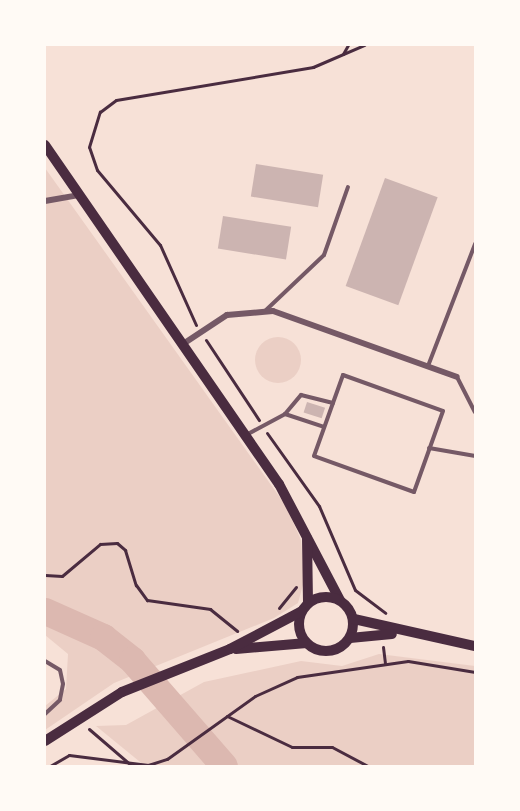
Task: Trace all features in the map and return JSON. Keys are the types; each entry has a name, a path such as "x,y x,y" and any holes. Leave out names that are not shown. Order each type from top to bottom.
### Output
{"main road":[{"path":"45,145 245,435 307,535 329,574 340,600 354,619 398,633 475,646"},
{"path":"307,535 310,579 299,628 307,643"},
{"path":"45,741 122,692 230,649 324,596 340,600"},
{"path":"350,638 354,619"},
{"path":"230,649 307,643 329,651 350,638 398,633"}],"street":[{"path":"45,201 78,195"},
{"path":"183,344 227,315 266,311 290,315 457,377"}],"lane":[{"path":"266,311 324,255 348,187"},
{"path":"428,366 475,244"},
{"path":"343,375 443,411 414,492 314,456 333,403 343,375"},
{"path":"457,377 475,412"},
{"path":"245,435 285,414 301,395 333,403"},
{"path":"285,414 324,427"},
{"path":"429,448 475,456"},
{"path":"45,661 60,670 63,684 60,700 45,714"}],"path":[{"path":"343,54 348,45"},
{"path":"329,574 345,568 319,506 200,333 160,245 97,170 89,147 100,112 116,100 313,67 363,45"},
{"path":"45,575 62,576 95,547 111,542 125,550 136,585 147,600 210,609 235,632 245,626"},
{"path":"277,610 310,579"},
{"path":"50,766 69,755 148,765 183,747 273,686 369,664 408,661 475,672"},
{"path":"227,716 292,747 332,747 367,766"},
{"path":"78,720 132,766"}],"shaded area":[{"path":"45,168 286,506 301,540 304,581 298,603 274,618 114,683 45,730 45,706 66,689 68,654 45,635"},
{"path":"278,337 294,344 301,360 294,376 278,383 262,376 255,360 262,344"},
{"path":"379,654 475,666 475,766 145,766 96,726 126,725 204,682 301,661 342,666"}],"building":[{"path":"256,164 323,175 318,207 251,197"},
{"path":"385,178 438,197 398,305 346,286"},
{"path":"223,216 291,227 286,259 218,249"},
{"path":"307,402 325,408 322,418 304,412"}],"waterway":[{"path":"45,611 103,637 132,660 224,766"}]}
